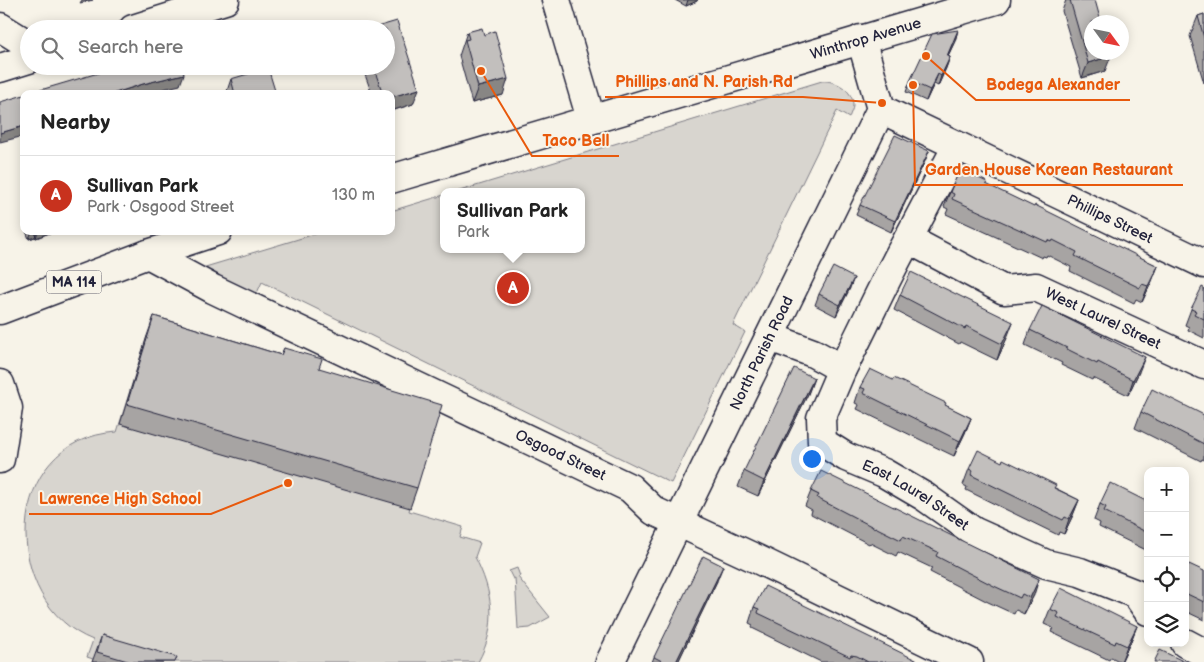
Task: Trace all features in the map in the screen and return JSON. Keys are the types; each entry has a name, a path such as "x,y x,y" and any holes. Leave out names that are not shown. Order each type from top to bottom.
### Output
{"street":[{"path":"162,20 225,0"},
{"path":"556,0 591,119"},
{"name":"Winthrop Avenue","path":"395,178 996,0"},
{"path":"0,27 20,39"},
{"path":"861,40 881,109"},
{"path":"0,68 20,62"},
{"name":"Phillips Street","path":"881,109 1204,264"},
{"name":"North Parish Road","path":"610,662 881,109"},
{"path":"770,337 813,353 842,369 894,264 957,146"},
{"name":"MA 114","path":"0,310 148,254 206,235"},
{"name":"West Laurel Street","path":"908,239 1004,290 1036,287 1204,365"},
{"name":"Osgood Street","path":"148,254 213,289 630,488 654,511 757,558 969,662"},
{"name":"East Laurel Street","path":"842,369 820,418 822,442 846,457 884,473 925,497 973,531 1046,564 1080,572 1136,594 1144,605"},
{"path":"0,384 8,408 0,459"},
{"path":"1189,644 1204,652"}],"shaded area":[{"path":"822,81 832,82 843,87 852,100 853,106 849,118 837,111 733,325 745,332 671,483 262,282 256,295 202,268 312,235 395,235 395,210 440,196 440,253 585,253 585,188 469,188"},
{"path":"147,336 435,426 409,511 463,527 460,537 480,543 475,557 486,583 491,609 491,622 484,649 478,662 93,662 93,659 87,657 93,640 63,621 41,593 29,560 26,525 33,491 51,462 79,441 117,432"},
{"path":"517,568 520,576 518,577 550,617 530,628 518,629 515,578 513,579 509,571"}],"building":[{"path":"1070,0 1095,0 1099,15 1084,15 1084,49"},
{"path":"1204,14 1204,38 1198,16"},
{"path":"397,21 419,89 395,96 395,90 382,90 376,75 395,75 395,22"},
{"path":"482,28 484,35 495,31 508,79 478,87 465,40 469,39 467,32"},
{"path":"958,30 947,56 950,57 941,76 938,74 930,90 910,81 932,34"},
{"path":"1087,60 1098,60 1088,63"},
{"path":"91,75 180,75 124,90 41,90"},
{"path":"244,75 270,75 275,90 234,90 231,79"},
{"path":"20,96 20,127 0,133 0,102"},
{"path":"895,135 929,151 895,221 860,205"},
{"path":"960,169 987,182 986,184 1034,207 1035,205 1158,266 1148,286 1142,284 1140,288 1075,256 1077,252 1053,240 1052,242 1048,240 1047,242 952,199 954,194 950,192"},
{"path":"833,267 854,278 840,305 819,294"},
{"path":"911,272 1013,322 1002,344 966,326 965,329 900,295"},
{"path":"1202,287 1204,288 1204,319 1194,314 1196,311 1191,309"},
{"path":"1042,306 1145,357 1133,380 1030,330"},
{"path":"154,316 281,355 284,348 322,359 319,368 442,405 417,488 127,404"},
{"path":"794,368 814,378 764,481 744,471"},
{"path":"870,369 893,380 894,378 946,403 945,405 971,418 960,441 863,393 865,389 860,387"},
{"path":"1152,389 1204,415 1204,444 1141,412"},
{"path":"978,450 1002,462 1003,459 1056,485 1054,488 1079,500 1069,519 1065,517 1063,520 971,475 973,471 969,469"},
{"path":"821,471 1039,579 1030,598 1022,594 1020,598 994,586 936,556 938,552 903,536 901,540 817,498 819,495 811,491"},
{"path":"1110,483 1144,500 1144,531 1104,511 1106,507 1100,504"},
{"path":"703,556 723,566 676,662 664,662 654,657"},
{"path":"1189,564 1204,571 1204,602 1189,595"},
{"path":"765,586 920,662 868,662 857,656 851,655 850,657 758,613 759,609 754,607"},
{"path":"1061,588 1137,626 1127,646 1116,641 1115,644 1057,617 1059,613 1050,609"},
{"path":"102,635 177,657 175,662 131,662 97,652"},
{"path":"1160,650 1185,662 1154,662"}],"place":[{"name":"Bodega Alexander","path":"926,56"},
{"name":"Taco Bell","path":"481,71"},
{"name":"Garden House Korean Restaurant","path":"913,85"},
{"name":"Phillips and N. Parish Rd","path":"882,103"},
{"name":"Sullivan Park","path":"513,288"},
{"name":"Lawrence High School","path":"288,483"}]}
